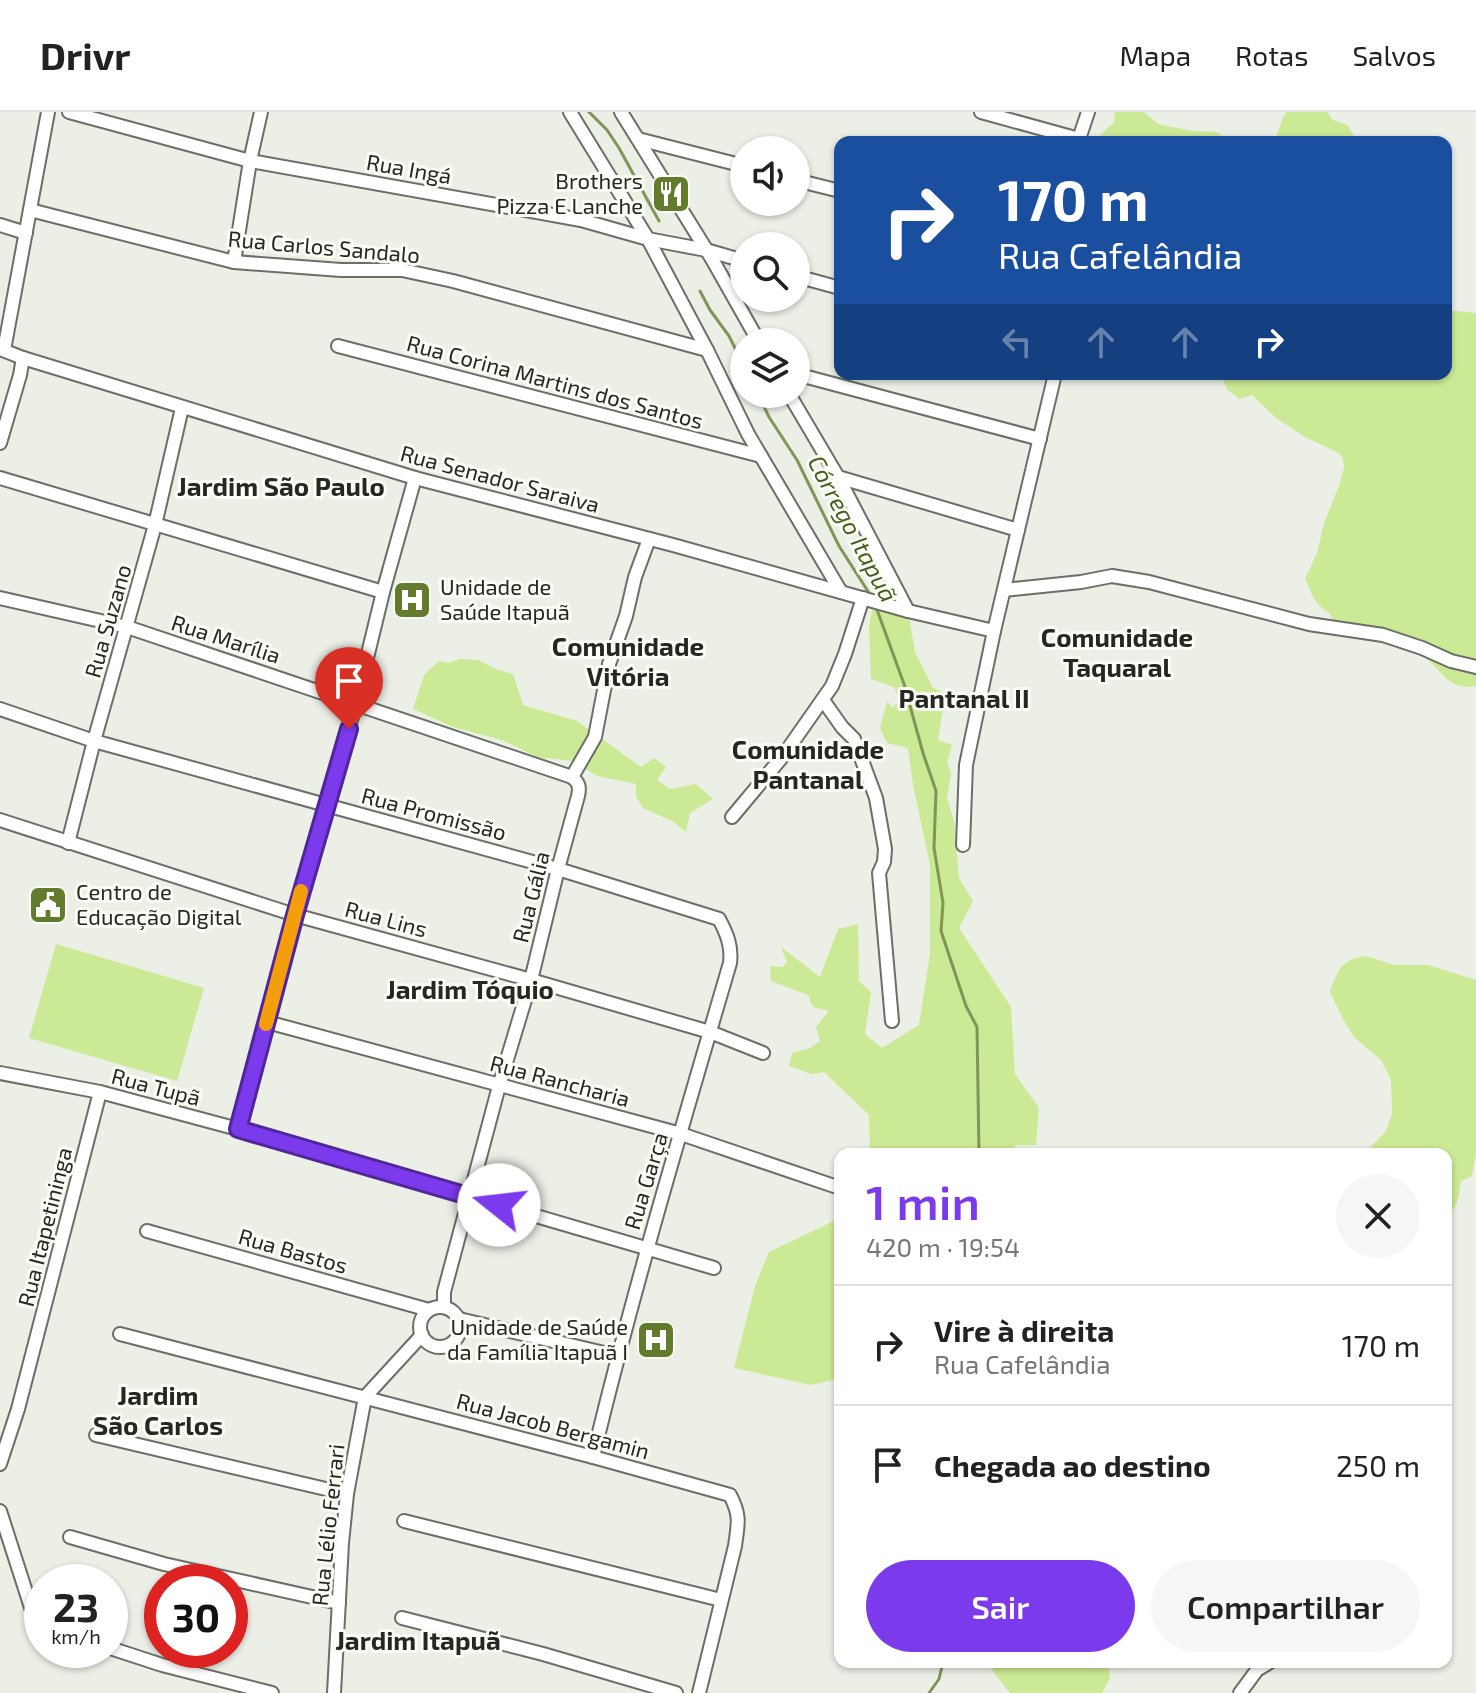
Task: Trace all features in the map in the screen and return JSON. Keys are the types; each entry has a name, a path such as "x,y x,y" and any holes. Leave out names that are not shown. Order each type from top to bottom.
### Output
{"street":[{"path":"2,350 48,112"},
{"name":"Rua Ingá","path":"69,112 250,161 581,220 730,257"},
{"path":"234,262 261,112"},
{"path":"570,112 648,239 748,434 841,592"},
{"path":"621,112 751,328"},
{"path":"981,112 1061,136"},
{"path":"1080,136 1088,112"},
{"path":"638,139 730,162"},
{"path":"810,184 834,190"},
{"name":"Rua Carlos Sandalo","path":"30,210 234,262 341,270 402,270 707,350"},
{"path":"0,225 26,233"},
{"path":"810,280 834,286"},
{"name":"Rua Corina Martins dos Santos","path":"338,346 761,456"},
{"name":"Rua Senador Saraiva","path":"2,350 415,478 908,611 994,631"},
{"path":"0,443 23,358"},
{"path":"810,378 1040,439"},
{"path":"963,845 966,765 994,631 1054,380"},
{"name":"Rua Suzano","path":"68,843 155,525 182,408"},
{"path":"797,408 838,477 908,611"},
{"path":"838,477 1018,530"},
{"path":"0,478 383,592"},
{"path":"238,1129 415,478"},
{"path":"572,777 595,737 609,664 649,539"},
{"path":"1004,590 1112,576 1149,582 1309,624 1383,635 1451,661 1476,667"},
{"name":"Rua Marília","path":"0,598 127,627 572,777"},
{"path":"732,817 783,756 832,686 863,598"},
{"path":"823,700 854,739 876,798 885,849 879,873 892,1021"},
{"name":"Rua Promissão","path":"0,709 94,741 558,869 719,919"},
{"name":"Rua Gália","path":"444,1307 444,1292 469,1196 531,980 580,787 572,777"},
{"name":"Rua Lins","path":"0,820 295,915 710,1032 763,1053"},
{"name":"Rua Garça","path":"593,1457 647,1247 730,963 729,939 719,919"},
{"name":"Rua Rancharia","path":"267,1022 681,1134 834,1186"},
{"name":"Rua Tupã","path":"0,1073 100,1092 238,1129 714,1268"},
{"name":"Rua Itapetininga","path":"0,1464 18,1409 100,1092"},
{"name":"Rua Bastos","path":"147,1231 429,1310"},
{"path":"459,1319 460,1331 448,1345 435,1346 422,1335 420,1324 429,1310 444,1307 459,1319 617,1356"},
{"name":"Rua Jacob Bergamin","path":"120,1334 730,1495 738,1511 739,1523 721,1600"},
{"path":"365,1397 422,1335"},
{"name":"Rua Lélio Ferrari","path":"334,1693 347,1494 365,1397"},
{"path":"96,1435 347,1494"},
{"path":"0,1511 24,1581"},
{"path":"404,1521 721,1600 699,1693"},
{"path":"70,1537 164,1564 339,1603"},
{"path":"402,1618 543,1654 676,1693"},
{"path":"128,1654 272,1693"},
{"path":"1240,1693 1260,1668"}],"green space":[{"path":"1115,112 1144,112 1158,124 1216,132 1222,136 1099,136 1114,122"},
{"path":"1287,112 1327,112 1333,120 1348,125 1354,136 1276,136"},
{"path":"1452,311 1476,313 1476,686 1456,685 1419,654 1364,639 1336,625 1313,597 1305,579 1340,483 1343,459 1339,453 1305,437 1276,418 1252,395 1239,399 1223,381 1452,380"},
{"path":"874,601 908,611 915,652 933,688 949,695 938,740 952,745 947,763 951,772 947,799 954,820 959,878 973,901 959,928 1011,1007 1015,1074 1039,1108 1036,1145 1015,1145 1015,1148 870,1148 869,1115 824,1072 812,1074 789,1066 792,1053 810,1048 820,1041 816,1027 829,1011 813,1007 808,995 771,981 770,966 783,967 787,962 781,947 820,977 838,929 858,924 859,981 871,992 865,1034 882,1048 919,1025 930,953 930,865 908,748 887,743 880,728 887,701 893,708 899,700 894,687 871,679 869,627"},
{"path":"460,659 478,660 513,674 523,705 577,721 641,767 654,758 666,767 657,780 670,789 696,784 713,799 690,813 686,832 674,822 643,808 636,797 636,784 597,776 573,761 537,757 502,740 453,727 413,709 424,675 439,661 449,663"},
{"path":"56,944 204,988 177,1081 29,1038"},
{"path":"1366,956 1394,965 1428,965 1476,980 1476,1153 1472,1176 1461,1181 1459,1196 1452,1210 1452,1148 1370,1148 1386,1131 1392,1114 1391,1080 1382,1061 1354,1037 1330,992 1335,977 1351,960"},
{"path":"834,1221 834,1379 811,1385 734,1368 755,1286 769,1252"},
{"path":"991,1668 1109,1668 1110,1678 1102,1693 1010,1693"}],"waterway":[{"path":"589,112 619,148 659,221"},
{"name":"Córrego Itapuã","path":"700,291 730,338"},
{"name":"Córrego Itapuã","path":"765,408 797,460 839,546 871,596"},
{"name":"Córrego Itapuã","path":"876,607 904,684 936,791 934,848 943,903 941,931 966,1006 977,1027 979,1148"},
{"name":"Córrego Itapuã","path":"929,1693 939,1679 942,1668"}],"slow traffic":[{"path":"266,1024 301,891"}],"place":[{"name":"Brothers Pizza E Lanche","path":"671,194"},
{"name":"Unidade de Saúde Itapuã","path":"412,600"},
{"name":"Centro de Educação Digital","path":"48,905"},
{"name":"Unidade de Saúde da Família Itapuã I","path":"656,1340"}],"district":[{"name":"Jardim São Paulo","path":"281,487"},
{"name":"Comunidade Taquaral","path":"1117,653"},
{"name":"Comunidade Vitória","path":"628,662"},
{"name":"Pantanal II","path":"964,699"},
{"name":"Comunidade Pantanal","path":"808,765"},
{"name":"Jardim Tóquio","path":"470,990"},
{"name":"Jardim São Carlos","path":"158,1411"},
{"name":"Jardim Itapuã","path":"418,1641"}],"route":[{"path":"349,729 325,805 238,1129 499,1205"}]}
